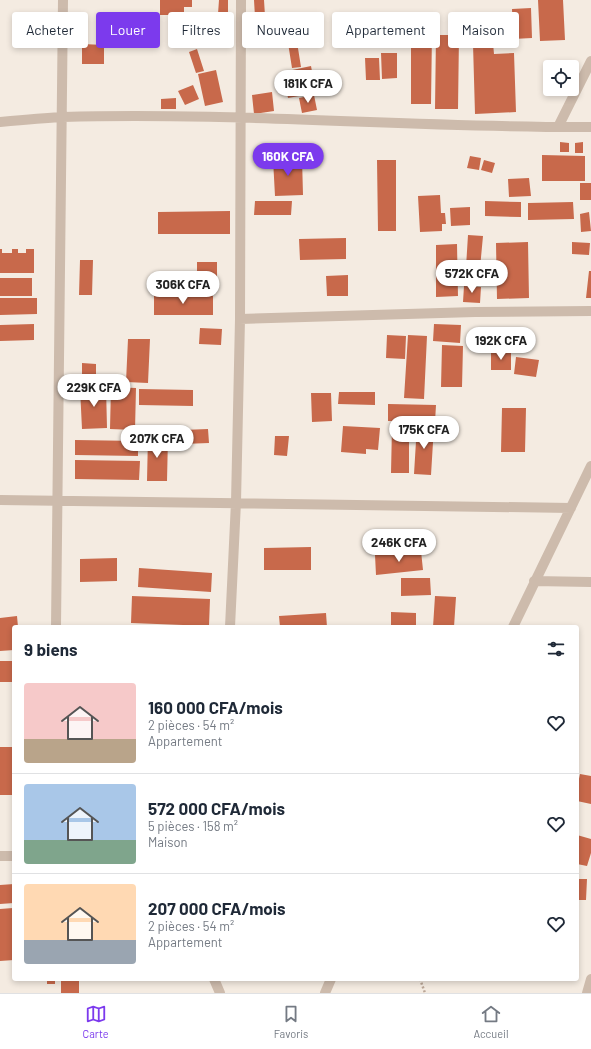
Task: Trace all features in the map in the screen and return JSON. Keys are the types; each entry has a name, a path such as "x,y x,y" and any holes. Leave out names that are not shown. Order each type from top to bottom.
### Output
{"street":[{"path":"56,625 63,0"},
{"path":"230,625 236,502 240,319 241,0"},
{"path":"558,128 591,61"},
{"path":"0,122 62,117 240,117 407,124 591,128"},
{"path":"240,319 475,312 591,311"},
{"path":"513,625 591,466"},
{"path":"0,500 236,502 571,508"},
{"path":"534,581 591,582"},
{"path":"0,856 12,856"},
{"path":"587,993 591,979"},
{"path":"215,981 220,993"},
{"path":"325,993 330,981"}],"path":[{"path":"421,981 425,993"}],"building":[{"path":"160,0 192,0 192,7 184,7 184,12 168,12 168,15 160,15"},
{"path":"219,0 228,0 228,12 218,12"},
{"path":"254,0 264,0 265,12 255,12"},
{"path":"538,0 563,0 565,40 540,41"},
{"path":"531,8 532,38 519,39 519,12 512,12 512,9"},
{"path":"440,35 448,35 448,48 459,48 458,109 435,109 436,48 440,48"},
{"path":"88,44 96,45 96,48 104,48 104,64 82,64 82,48 88,48"},
{"path":"289,48 298,48 301,67 292,68"},
{"path":"411,48 432,48 431,104 411,104"},
{"path":"473,48 493,48 494,54 514,53 516,112 475,114"},
{"path":"197,49 204,71 196,73 189,52"},
{"path":"381,53 397,53 397,78 382,79"},
{"path":"365,58 379,58 380,80 366,80"},
{"path":"311,66 316,93 288,98 283,72"},
{"path":"216,70 223,102 205,106 198,74"},
{"path":"193,85 199,99 185,105 178,91"},
{"path":"272,92 274,111 254,114 252,95"},
{"path":"314,95 317,110 302,113 299,98"},
{"path":"176,98 176,109 161,109 161,99"},
{"path":"560,142 569,143 569,152 560,152"},
{"path":"583,142 583,153 575,153 575,143"},
{"path":"542,155 585,156 585,181 542,181"},
{"path":"470,156 481,158 479,170 467,168"},
{"path":"302,158 303,195 275,196 273,159"},
{"path":"377,160 396,160 396,231 378,231"},
{"path":"484,160 495,163 492,173 481,170"},
{"path":"529,178 531,196 509,197 508,179"},
{"path":"580,183 591,183 591,200 580,200"},
{"path":"440,195 441,213 445,213 446,224 442,224 442,231 420,232 418,196"},
{"path":"255,201 292,201 291,215 254,215"},
{"path":"485,201 521,202 521,217 485,216"},
{"path":"573,202 574,219 528,220 528,203"},
{"path":"470,207 470,225 451,226 450,208"},
{"path":"230,211 230,234 158,234 158,212"},
{"path":"589,212 591,231 581,232 580,214"},
{"path":"468,235 483,236 480,268 466,267"},
{"path":"346,238 346,259 300,260 299,239"},
{"path":"528,242 529,298 497,299 496,243"},
{"path":"572,242 590,243 589,255 572,254"},
{"path":"457,244 458,296 436,297 436,245"},
{"path":"0,249 2,249 2,253 12,253 12,249 18,249 18,253 26,253 26,249 34,249 34,273 0,273"},
{"path":"80,260 93,260 92,295 79,295"},
{"path":"197,262 217,262 217,289 197,289"},
{"path":"589,271 591,271 591,298 586,298"},
{"path":"348,275 348,296 327,296 326,276"},
{"path":"0,278 32,278 32,296 0,296"},
{"path":"464,286 481,287 480,303 463,302"},
{"path":"154,295 213,296 213,315 154,315"},
{"path":"0,298 37,298 37,314 0,315"},
{"path":"34,324 34,340 0,341 0,325"},
{"path":"434,324 461,325 460,343 433,341"},
{"path":"200,328 222,329 221,345 199,344"},
{"path":"387,335 406,336 405,359 386,358"},
{"path":"408,335 427,336 424,399 404,398"},
{"path":"128,339 150,339 148,383 126,382"},
{"path":"442,345 463,346 462,387 441,387"},
{"path":"491,352 511,352 511,370 491,370"},
{"path":"516,357 539,360 536,377 514,374"},
{"path":"82,363 96,364 96,386 82,385"},
{"path":"106,387 107,428 82,429 80,388"},
{"path":"111,387 136,388 135,430 110,429"},
{"path":"139,389 193,390 193,406 139,405"},
{"path":"339,392 375,392 375,405 338,404"},
{"path":"311,393 331,393 332,421 312,422"},
{"path":"388,404 436,405 435,422 388,421"},
{"path":"502,408 526,408 525,452 501,452"},
{"path":"417,425 434,426 431,475 414,474"},
{"path":"343,426 380,428 378,450 366,449 366,454 341,452"},
{"path":"392,427 409,427 409,473 391,473"},
{"path":"208,429 209,443 183,444 183,430"},
{"path":"148,436 168,437 167,481 147,481"},
{"path":"275,436 289,436 287,456 274,455"},
{"path":"75,440 138,441 138,456 75,455"},
{"path":"75,460 140,461 139,480 75,479"},
{"path":"311,547 311,570 264,570 264,548"},
{"path":"421,551 423,570 376,575 375,555"},
{"path":"117,558 117,581 80,582 80,559"},
{"path":"139,568 212,573 211,592 138,587"},
{"path":"401,578 430,578 431,595 401,596"},
{"path":"132,596 210,599 209,625 131,623"},
{"path":"435,596 456,597 454,625 433,625"},
{"path":"391,612 416,613 416,625 391,625"},
{"path":"326,613 327,625 280,625 279,616"},
{"path":"17,616 18,625 12,625 12,650 0,651 0,618"},
{"path":"0,661 12,661 12,682 0,682"},
{"path":"0,747 12,747 12,795 0,795"},
{"path":"580,774 591,776 591,804 579,801"},
{"path":"579,836 591,839 591,853 587,866 579,864"},
{"path":"579,879 587,879 586,900 579,900"},
{"path":"12,884 12,903 0,904 0,885"},
{"path":"12,908 12,960 0,961 0,909"},
{"path":"47,981 55,981 55,984 47,984"},
{"path":"61,981 79,981 79,993 61,993"}]}
